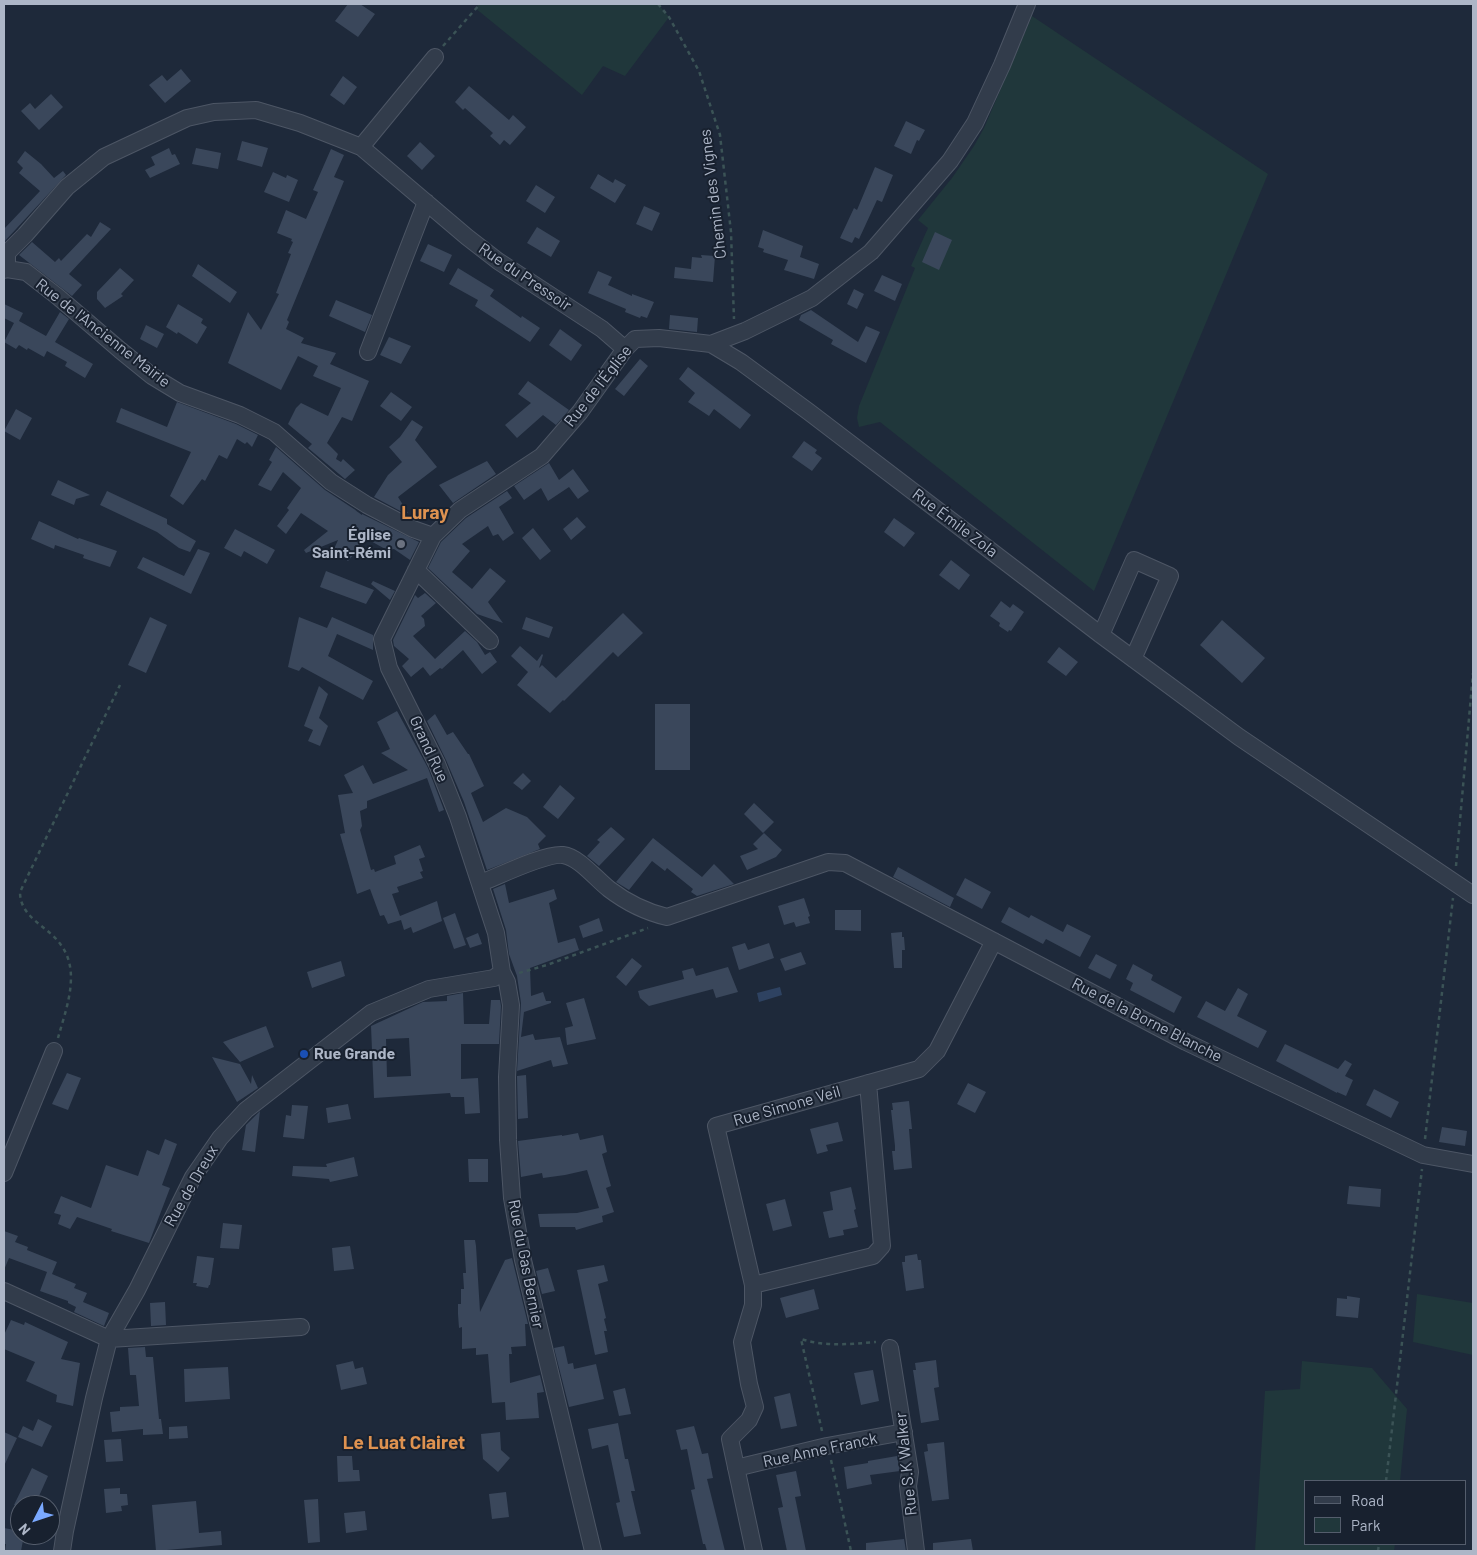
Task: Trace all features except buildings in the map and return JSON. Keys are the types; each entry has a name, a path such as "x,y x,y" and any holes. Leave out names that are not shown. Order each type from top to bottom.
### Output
{"street":[{"path":"711,344 812,298 871,252 950,161 976,123 1027,4"},
{"path":"361,147 434,57"},
{"name":"Rue du Pressoir","path":"5,260 67,187 104,157 186,118 214,112 256,110 300,123 361,147 466,237 498,261 602,329 625,349"},
{"path":"368,352 426,202"},
{"name":"Rue de l'Ancienne Mairie","path":"5,260 26,272 57,296 152,376 180,392 240,415 274,432 331,482 367,505 413,529 433,536"},
{"name":"Rue de l'Église","path":"433,536 460,510 542,456 580,412 625,349 635,339 659,338 711,344 741,362 809,412"},
{"name":"Rue Émile Zola","path":"809,412 1100,635 1240,738 1473,895"},
{"name":"Grand Rue","path":"433,536 382,639 389,668 437,764 480,883 496,933 502,972"},
{"path":"1100,635 1134,560 1170,576 1133,659"},
{"path":"416,570 490,641"},
{"path":"480,883 549,856 564,855 576,860 609,889 649,913 667,917"},
{"name":"Rue de la Borne Blanche","path":"667,917 828,862 845,863 1186,1042 1423,1155 1473,1164"},
{"name":"Rue Simone Veil","path":"736,1468 730,1439 749,1420 755,1407 742,1342 753,1305 753,1285 716,1126 919,1069 937,1051 994,941"},
{"name":"Rue de Dreux","path":"62,1551 92,1407 109,1339 137,1290 193,1177 220,1138 246,1110 371,1013 429,990 494,978 502,972"},
{"name":"Rue du Gas Bernier","path":"502,972 507,982 511,1005 507,1077 512,1198 523,1260 593,1551"},
{"path":"4,1172 54,1051"},
{"path":"753,1285 873,1256 882,1246 868,1083"},
{"path":"4,1291 109,1339 301,1327"},
{"name":"Rue S.K Walker","path":"890,1348 910,1472 908,1486 916,1551"},
{"name":"Rue Anne Franck","path":"736,1468 827,1446 904,1432"},
{"path":"736,1468 754,1551"}],"path":[{"path":"434,57 480,4"},
{"name":"Chemin des Vignes","path":"658,4 669,17 699,71 720,135 731,232 734,335"},
{"path":"1386,1480 1455,883 1473,673"},
{"path":"54,1051 71,992 69,965 62,946 26,912 20,899 20,892 120,685"},
{"path":"502,972 514,975 547,965 645,929 667,917"},
{"path":"851,1551 801,1339 814,1343 838,1345 888,1341 890,1348"}],"green space":[{"path":"479,4 658,4 669,17 625,76 603,66 582,95 475,8"},
{"path":"1032,16 1268,174 1094,591 880,422 859,427 857,418 859,406 915,268 911,266 928,228 918,220 952,178 974,146 984,128"},
{"path":"1417,1294 1473,1303 1473,1355 1413,1342"},
{"path":"1302,1361 1372,1368 1407,1409 1400,1480 1304,1480 1304,1545 1395,1545 1394,1551 1255,1551 1265,1391 1300,1389"}],"water":[{"path":"780,987 782,995 759,1002 757,993"}],"place":[{"name":"Église Saint-Rémi","path":"401,544"},
{"name":"Rue Grande","path":"304,1054"}],"district":[{"name":"Luray","path":"425,513"},
{"name":"Le Luat Clairet","path":"404,1443"}]}
